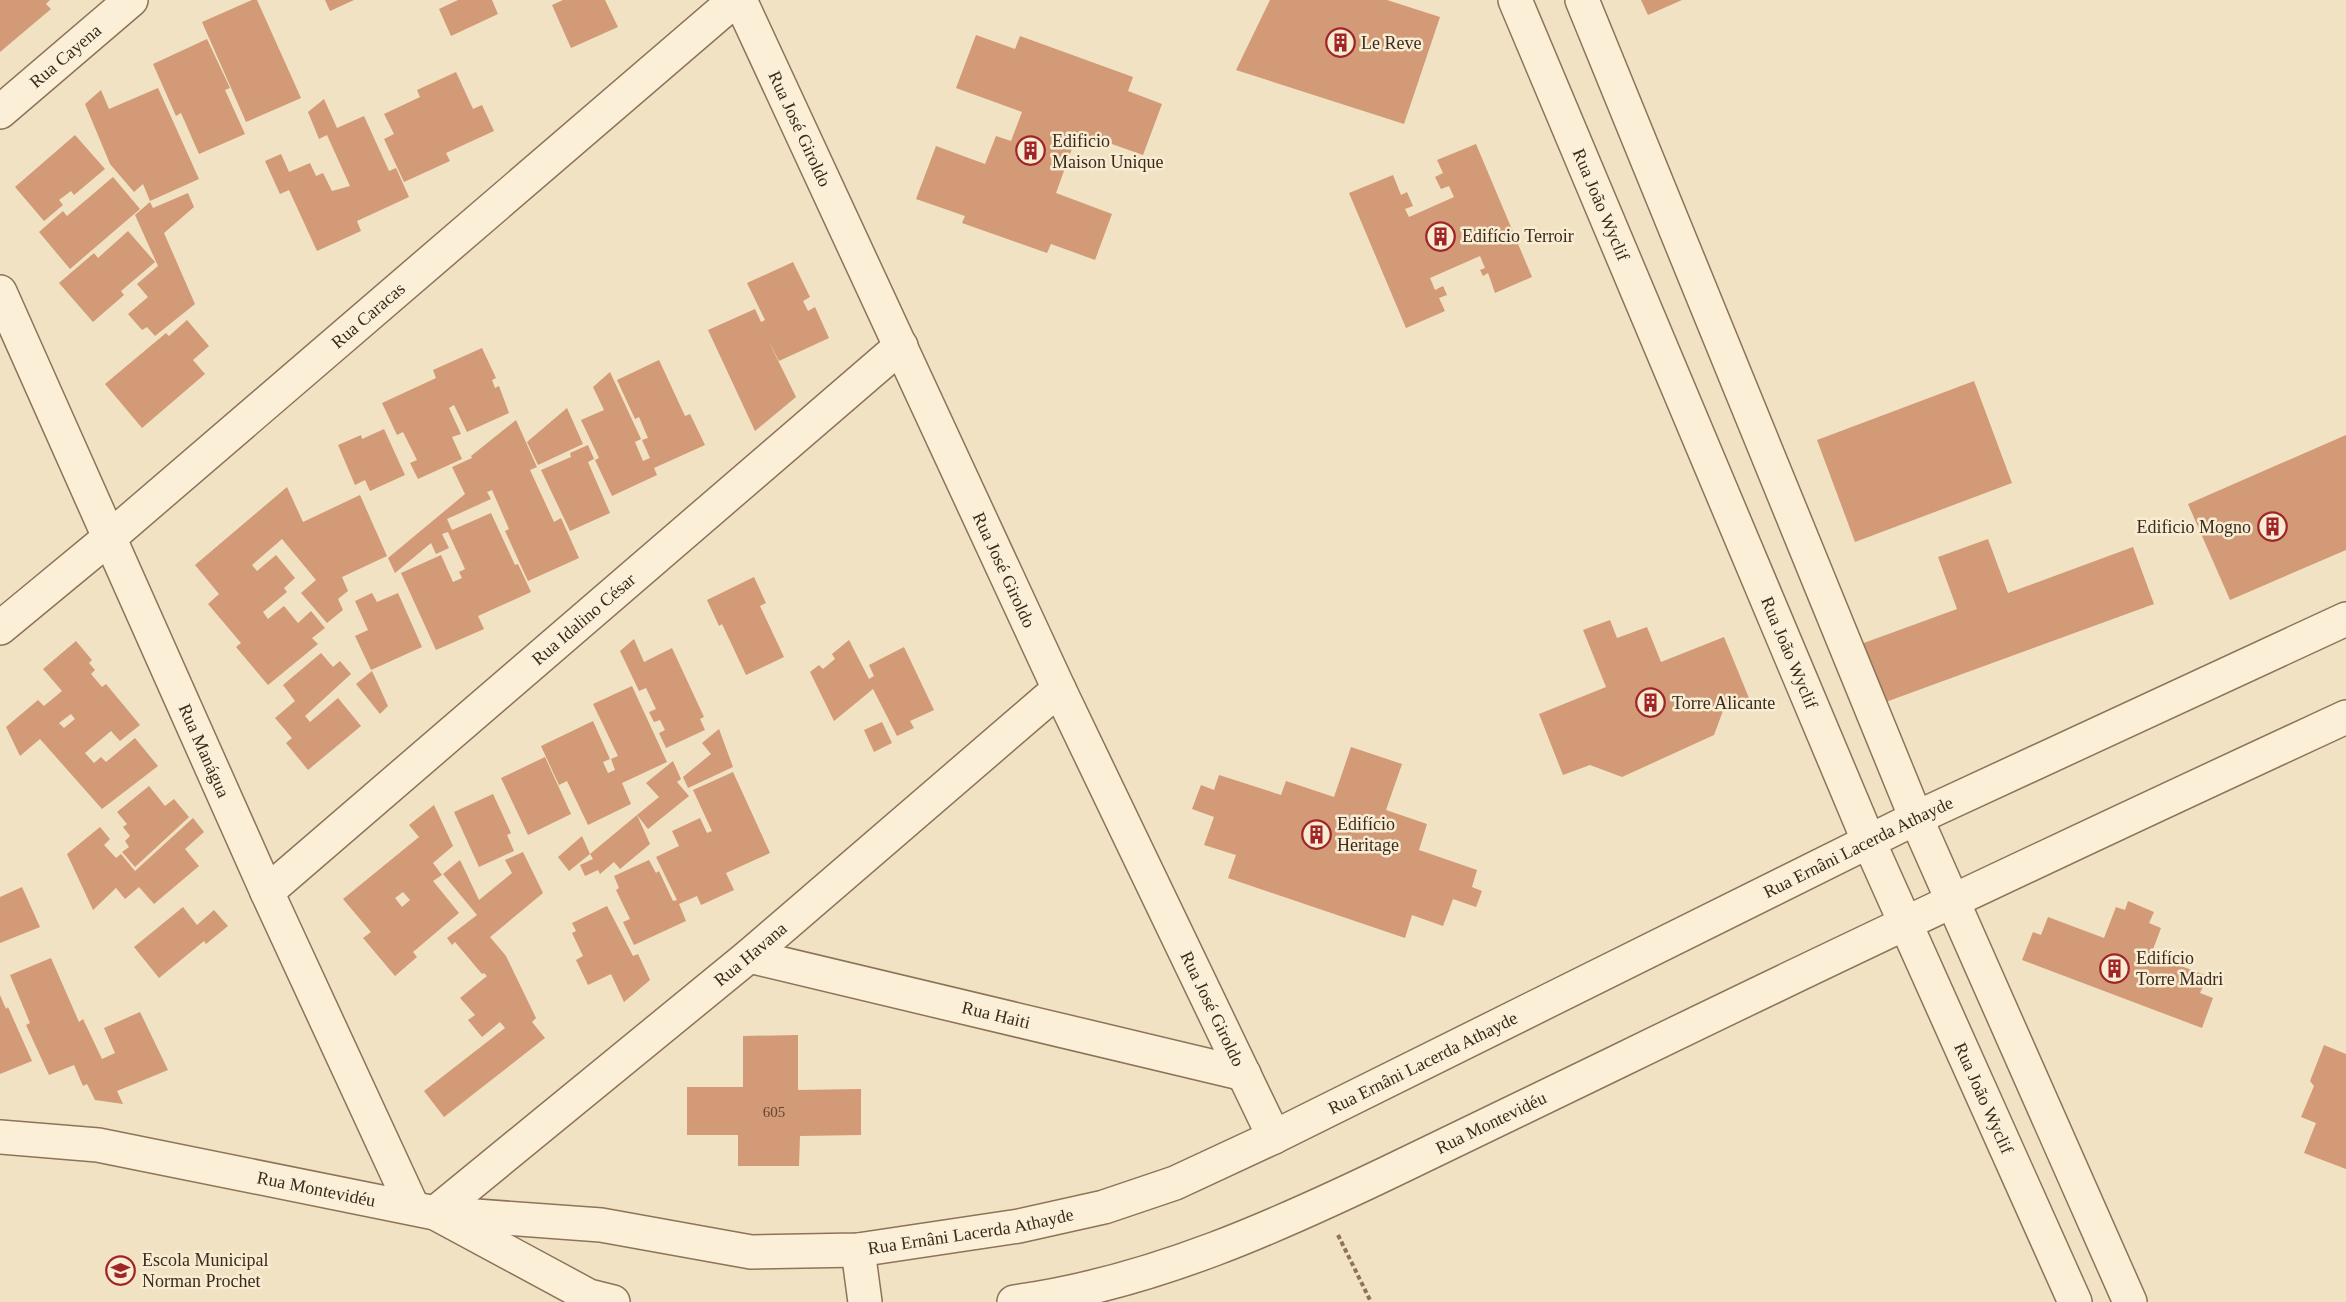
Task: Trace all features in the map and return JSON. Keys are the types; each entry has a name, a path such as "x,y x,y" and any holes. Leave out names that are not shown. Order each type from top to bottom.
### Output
{"street":[{"name":"Rua Cayena","path":"0,112 131,0"},
{"name":"Rua José Giroldo","path":"737,0 901,346 1059,689 1274,1137"},
{"name":"Rua Caracas","path":"0,628 110,538 737,0"},
{"name":"Rua João Wyclif","path":"1515,0 1869,842 2075,1302"},
{"path":"1582,0 1916,818 2130,1302"},
{"name":"Rua Manágua","path":"0,292 267,892 424,1210"},
{"name":"Rua Idalino César","path":"267,892 901,346"},
{"name":"Rua Ernâni Lacerda Athayde","path":"424,1210 601,1225 751,1252 858,1250 1019,1226 1104,1207 1174,1183 1274,1137 1916,818 2346,619"},
{"name":"Rua Havana","path":"424,1210 749,956 1059,689"},
{"path":"1951,900 2346,717"},
{"name":"Rua Montevidéu","path":"1014,1302 1122,1282 1176,1264 1318,1206 1951,900"},
{"name":"Rua Haiti","path":"749,956 1244,1074"},
{"name":"Rua Montevidéu","path":"0,1137 98,1145 424,1210 590,1296 613,1302"},
{"path":"858,1250 865,1302"}],"building":[{"path":"0,0 50,0 46,4 51,9 0,52"},
{"path":"252,0 257,0 301,98 246,122 202,22"},
{"path":"325,0 354,0 330,11"},
{"path":"458,0 492,0 498,14 451,36 439,9"},
{"path":"563,0 605,0 618,27 571,48 552,5"},
{"name":"Le Reve","path":"1270,0 1387,0 1440,17 1404,124 1236,70"},
{"path":"1641,0 1682,0 1648,15"},
{"name":"Edificio Maison Unique","path":"976,35 1015,49 1020,36 1133,77 1128,91 1162,104 1143,155 1078,132 1056,193 1112,214 1095,260 1051,244 1047,253 962,223 965,216 916,199 936,146 985,164 996,136 1011,141 1022,112 956,88"},
{"path":"207,39 230,88 225,90 245,134 199,154 181,113 176,116 153,64"},
{"path":"456,72 473,109 482,105 494,131 446,153 450,161 404,182 384,139 394,134 384,114 420,97 417,90"},
{"path":"158,88 199,179 150,201 143,184 134,192 110,164 85,104 101,90 109,109"},
{"path":"324,99 337,128 364,116 389,171 396,168 409,197 357,221 361,231 317,251 289,190 280,194 265,161 281,154 289,172 310,163 316,176 323,173 332,191 350,186 327,135 319,139 308,112"},
{"path":"75,135 105,169 74,195 71,191 59,200 63,205 44,221 15,187"},
{"name":"Edifício Terroir","path":"1476,144 1532,277 1495,293 1488,273 1483,276 1480,270 1485,268 1480,256 1430,278 1435,290 1443,286 1447,295 1439,298 1445,311 1406,328 1349,193 1393,175 1401,195 1407,192 1413,206 1405,209 1409,217 1454,197 1449,186 1441,189 1435,177 1443,173 1437,160"},
{"path":"113,177 140,209 70,269 39,232 63,211 67,216"},
{"path":"188,193 194,207 164,233 195,304 155,336 147,327 142,330 128,314 148,297 137,284 158,266 135,215 150,202 153,208"},
{"path":"128,231 155,262 121,291 124,295 93,322 59,283 94,253 98,258"},
{"path":"793,262 810,297 803,301 808,311 815,307 829,338 779,361 768,340 796,397 755,431 708,330 755,309 761,322 765,320 747,283"},
{"path":"187,320 209,346 193,360 205,374 142,428 105,384 166,333 169,336"},
{"path":"482,348 496,378 492,380 495,388 499,386 509,413 467,432 454,405 449,408 461,434 452,437 462,459 418,479 410,463 417,460 403,432 397,435 382,403 436,378 433,370"},
{"path":"659,360 685,416 690,414 705,445 654,468 657,475 612,496 595,460 599,458 581,420 604,410 593,387 610,372 641,439 635,442 643,461 650,458 642,440 648,438 639,417 635,419 617,380"},
{"path":"1974,381 2012,483 1855,542 1817,440"},
{"path":"567,408 583,444 538,465 527,442"},
{"path":"516,420 537,467 530,470 554,522 561,518 579,558 528,581 505,531 509,529 492,490 487,492 491,499 447,519 452,530 491,513 515,565 518,564 531,592 478,616 484,629 436,650 401,573 441,555 453,582 462,578 459,572 465,569 448,532 442,534 449,548 436,554 431,543 395,573 388,558 465,494 452,467 472,458 471,456"},
{"path":"384,429 405,475 370,491 365,480 355,485 338,445 361,435 362,439"},
{"name":"Edificio Mogno","path":"2346,435 2346,550 2230,600 2188,504"},
{"path":"588,445 594,459 588,462 610,513 570,531 541,470 571,457 570,453"},
{"path":"287,487 303,522 360,495 387,556 342,577 348,591 338,599 343,610 327,623 301,593 316,580 282,539 252,565 257,571 276,555 295,578 284,588 287,592 263,612 268,619 284,606 298,623 311,611 325,628 312,638 318,644 268,685 236,647 241,643 208,604 219,594 195,565"},
{"path":"1988,539 2008,593 2133,547 2154,604 1883,703 1861,644 1957,609 1938,557"},
{"path":"754,577 766,603 760,606 784,657 746,675 722,624 719,626 707,600"},
{"path":"372,593 377,602 398,593 422,647 371,670 355,636 368,630 355,601"},
{"name":"Torre Alicante","path":"1610,620 1617,638 1647,627 1661,662 1724,637 1749,698 1724,708 1714,735 1622,777 1590,765 1563,775 1539,714 1606,687 1583,630"},
{"path":"634,639 644,662 672,648 704,717 700,719 705,730 666,748 659,733 665,730 660,720 654,722 649,712 656,709 646,688 639,691 620,651"},
{"path":"849,640 869,679 874,676 869,665 904,647 934,710 910,721 914,728 897,736 873,689 834,721 810,672 819,665 823,669 835,659 832,654"},
{"path":"76,641 92,660 89,663 95,670 91,674 102,687 106,684 140,725 120,741 111,731 85,753 94,763 101,757 106,762 135,738 158,766 102,809 40,739 20,756 6,727 38,700 44,706 62,691 43,669","holes":["71,714 75,719 64,728 59,723"]},
{"path":"321,653 333,667 340,661 351,674 305,716 310,722 338,698 361,726 308,770 286,743 292,738 275,718 295,701 283,685"},
{"path":"372,671 388,706 380,714 356,684"},
{"path":"632,686 667,762 622,783 631,804 588,825 567,781 559,785 541,746 593,721 610,759 603,762 608,773 615,770 611,759 618,756 593,704"},
{"path":"882,722 892,743 874,752 864,730"},
{"path":"719,729 733,767 688,788 683,777 711,754 702,743"},
{"name":"Edifício Heritage","path":"1351,747 1402,764 1386,810 1427,824 1419,850 1477,870 1472,887 1482,891 1476,907 1453,899 1443,926 1412,915 1405,938 1228,878 1236,855 1204,845 1214,817 1192,809 1201,785 1214,790 1219,775 1281,795 1286,781 1334,797"},
{"path":"545,757 571,814 528,835 501,778"},
{"path":"673,761 681,779 677,782 689,796 648,829 637,815 659,797 646,783"},
{"path":"733,772 770,853 726,873 734,890 701,905 697,896 679,904 686,921 634,945 623,922 630,919 616,890 619,888 614,876 649,860 656,873 659,871 673,901 677,900 656,857 679,846 672,831 700,818 707,833 712,831 693,790"},
{"path":"149,786 165,806 174,799 189,817 135,867 122,852 129,847 125,841 130,836 123,827 127,824 117,812"},
{"path":"493,794 511,833 507,835 514,851 479,867 454,812"},
{"path":"434,805 453,846 433,863 442,875 433,881 459,913 413,952 417,957 395,976 363,938 371,932 343,899 419,837 409,825","holes":["403,892 410,900 402,907 395,898"]},
{"path":"637,815 650,844 620,869 614,862 600,874 598,870 585,876 580,865 593,859 590,854"},
{"path":"193,818 204,832 185,849 199,866 154,904 139,887 125,899 116,888 93,910 67,854 100,827 110,839 104,845 116,858 121,854 135,871"},
{"path":"582,836 590,854 569,871 558,857"},
{"path":"523,852 543,893 490,937 506,956 536,1018 532,1022 545,1038 444,1117 424,1091 505,1028 500,1022 482,1037 468,1020 475,1015 460,998 487,976 482,974 455,942 452,945 447,938 477,915 443,874 460,860 479,900 512,873 505,860"},
{"path":"22,887 40,927 0,943 0,897"},
{"name":"Edifício Torre Madri","path":"2128,901 2154,912 2149,923 2161,928 2151,955 2208,976 2200,993 2213,998 2202,1028 2022,960 2033,932 2041,935 2048,917 2104,938 2116,907 2125,910"},
{"path":"607,906 633,956 638,954 650,980 624,1002 611,974 588,985 576,960 583,956 572,933 576,931 572,923"},
{"path":"183,907 197,925 214,910 228,926 206,944 204,941 159,978 134,947"},
{"path":"51,958 79,1022 83,1019 102,1059 115,1053 104,1028 140,1012 168,1070 117,1091 123,1104 95,1100 87,1084 83,1086 74,1065 49,1075 26,1025 30,1023 10,975"},
{"path":"0,995 6,1009 8,1007 32,1061 0,1074"},
{"path":"798,1035 798,1090 861,1089 861,1135 800,1136 799,1166 738,1166 738,1135 687,1135 687,1087 743,1087 743,1036"},
{"path":"2324,1045 2346,1054 2346,1169 2304,1153 2316,1123 2301,1117 2314,1086 2310,1081"}],"place":[{"name":"Le Reve","path":"1340,43"},
{"name":"Edificio Maison Unique","path":"1031,151"},
{"name":"Edifício Terroir","path":"1441,236"},
{"name":"Edificio Mogno","path":"2272,527"},
{"name":"Torre Alicante","path":"1651,703"},
{"name":"Edifício Heritage","path":"1316,834"},
{"name":"Edifício Torre Madri","path":"2115,968"},
{"name":"Escola Municipal Norman Prochet","path":"121,1270"}]}
